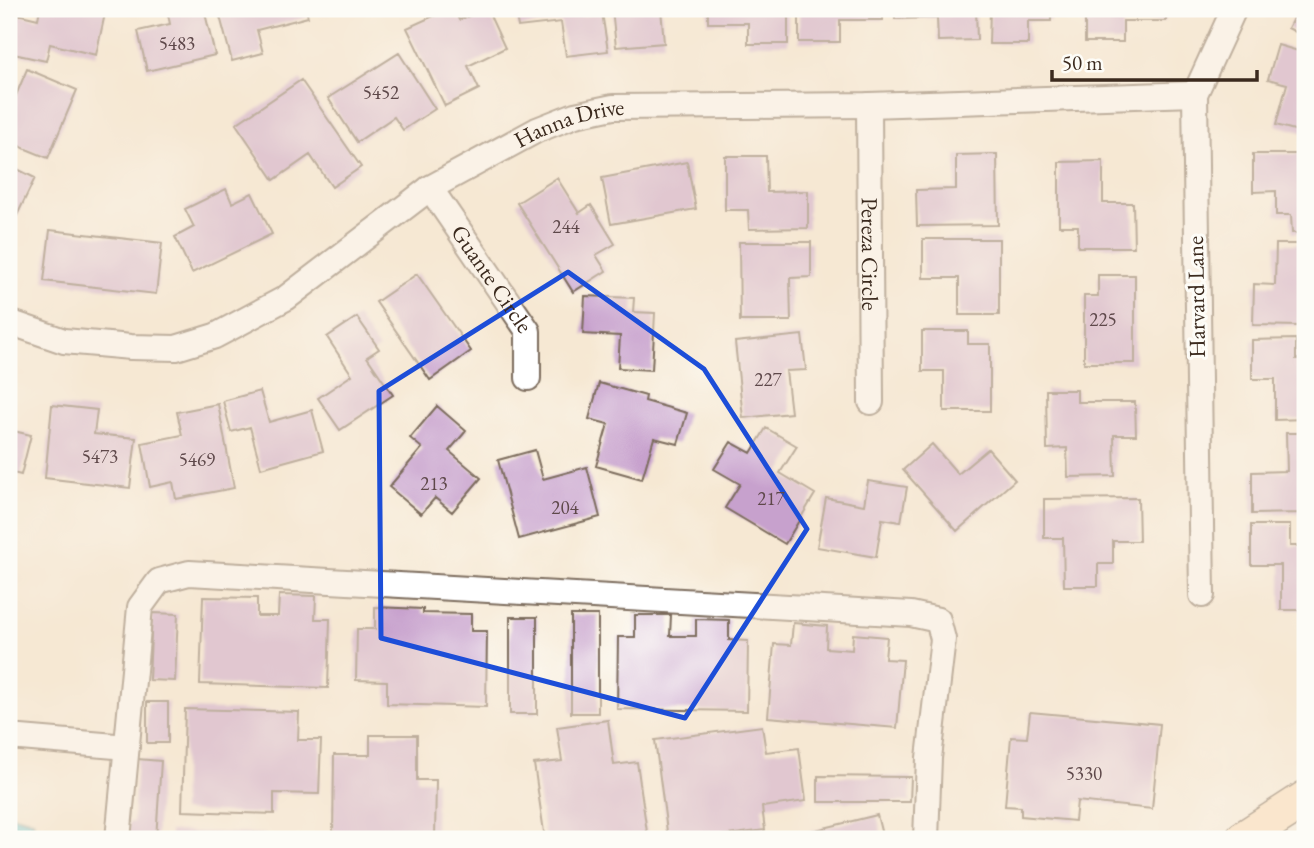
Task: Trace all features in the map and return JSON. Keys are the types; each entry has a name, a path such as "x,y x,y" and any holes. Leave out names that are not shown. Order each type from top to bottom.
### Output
{"main road":[{"path":"1243,839 1305,799"}],"street":[{"name":"Harvard Lane","path":"1202,595 1195,94 1234,9"},
{"name":"Hanna Drive","path":"9,322 64,341 131,347 176,348 215,336 286,298 430,188 537,130 575,115 612,107 869,105 1195,94"},
{"name":"Pereza Circle","path":"869,105 871,402"},
{"name":"Guante Circle","path":"430,188 528,331 528,378"},
{"path":"118,839 140,607 159,581 189,573 911,614 938,620 943,639 929,758 926,839"},
{"path":"9,737 127,747"}],"highlighted area":[{"path":"568,272 704,369 807,529 685,718 381,638 379,391"}],"water":[{"path":"9,815 33,821 35,839 9,839"}],"building":[{"path":"40,9 106,9 96,55 50,44 46,61 9,53 17,14 38,19"},
{"path":"167,9 204,9 215,55 147,71 138,31 170,24"},
{"path":"218,9 306,9 308,17 257,30 263,53 232,61"},
{"path":"454,9 459,20 487,9 505,48 468,66 479,89 445,106 407,28"},
{"path":"515,9 580,9 581,16 602,13 608,51 566,56 561,22 518,27"},
{"path":"612,9 661,9 664,43 616,47"},
{"path":"708,9 788,9 788,44 748,44 748,23 708,23"},
{"path":"799,9 883,9 883,20 840,20 840,42 799,42"},
{"path":"895,9 976,9 977,40 938,41 937,18 895,19"},
{"path":"990,9 1051,9 1051,21 1028,21 1028,44 989,44"},
{"path":"1085,9 1166,9 1166,21 1123,21 1123,42 1085,42"},
{"path":"1298,9 1305,9 1305,37 1288,28"},
{"path":"1278,45 1305,53 1305,133 1276,125 1287,84 1268,79"},
{"path":"399,53 435,109 403,130 394,117 357,142 328,98"},
{"path":"27,69 77,90 48,158 9,142 9,104 12,105"},
{"path":"301,80 361,167 332,187 310,155 274,180 236,124"},
{"path":"997,154 998,225 917,226 916,190 956,189 956,155"},
{"path":"1253,154 1305,154 1305,233 1292,233 1291,215 1276,215 1276,191 1253,192"},
{"path":"725,156 766,156 767,192 808,191 808,228 749,229 748,210 725,210"},
{"path":"1103,161 1103,203 1133,203 1134,247 1078,247 1078,226 1059,226 1059,162"},
{"path":"687,162 696,209 611,224 602,178"},
{"path":"9,165 35,178 9,232"},
{"path":"557,178 579,213 591,205 615,244 596,255 606,271 573,292 517,203"},
{"path":"226,189 232,203 252,193 272,234 192,273 175,237 194,227 185,209"},
{"path":"50,230 162,243 156,294 44,281"},
{"path":"923,239 999,239 999,315 959,315 959,278 923,278"},
{"path":"739,242 811,242 811,277 790,278 791,321 740,321"},
{"path":"1276,244 1305,244 1305,308 1301,307 1300,326 1253,325 1254,284 1275,285"},
{"path":"417,274 471,351 430,380 376,302"},
{"path":"1098,275 1135,275 1135,363 1084,363 1084,296 1098,296"},
{"path":"585,296 634,298 633,312 655,313 652,370 618,368 620,336 583,334"},
{"path":"357,317 379,349 367,357 393,395 340,430 318,398 352,375 327,337"},
{"path":"922,331 968,331 968,344 990,344 990,411 944,411 944,371 922,371"},
{"path":"802,335 806,370 786,371 791,413 743,418 735,342"},
{"path":"1296,339 1296,359 1305,359 1305,419 1275,420 1275,379 1252,379 1252,340"},
{"path":"599,383 646,396 645,401 687,413 678,444 654,438 642,479 596,466 608,424 589,419"},
{"path":"1046,390 1077,390 1077,402 1135,402 1136,435 1114,435 1115,476 1068,477 1067,448 1047,449"},
{"path":"260,391 269,422 312,410 323,451 261,468 250,427 231,432 223,401"},
{"path":"218,404 234,488 176,499 173,482 150,487 142,443 182,435 177,412"},
{"path":"52,405 97,410 94,434 136,438 130,488 45,478"},
{"path":"437,406 466,431 449,451 481,478 452,512 435,498 421,514 389,487 422,448 410,438"},
{"path":"766,428 797,446 780,473 815,494 785,544 725,508 740,484 714,469 731,442 751,453"},
{"path":"9,430 31,435 21,475 9,472"},
{"path":"1286,433 1305,433 1305,513 1252,514 1252,472 1287,471"},
{"path":"932,444 958,474 988,449 1015,480 957,531 903,470"},
{"path":"535,450 543,479 587,467 600,517 519,539 498,460"},
{"path":"868,481 907,487 901,522 882,519 876,557 817,547 826,498 864,505"},
{"path":"1138,498 1139,541 1113,541 1113,564 1098,564 1098,586 1064,586 1063,538 1044,538 1044,499"},
{"path":"1251,525 1290,525 1290,546 1305,546 1305,610 1281,610 1281,565 1251,565"},
{"path":"279,595 316,596 315,619 330,619 328,688 200,684 203,597 257,598 257,616 278,616"},
{"path":"375,607 423,609 423,613 471,614 471,631 487,631 486,707 387,704 387,681 356,680 357,629 375,629"},
{"path":"152,613 178,614 175,681 149,680"},
{"path":"571,615 598,615 598,713 571,713"},
{"path":"635,615 671,615 670,636 696,636 696,619 729,620 729,640 748,641 747,711 617,709 618,637 635,637"},
{"path":"510,617 537,617 537,714 510,714"},
{"path":"793,623 827,626 826,648 852,650 853,634 887,637 885,659 903,660 897,728 768,717 774,644 791,645"},
{"path":"147,702 168,702 168,743 147,743"},
{"path":"185,709 299,712 298,740 321,740 319,794 274,793 274,814 182,811"},
{"path":"1030,712 1160,724 1152,809 1077,801 1075,821 1021,816 1021,807 1005,806 1011,737 1027,738"},
{"path":"608,720 614,765 637,762 648,839 545,839 534,764 562,761 557,727"},
{"path":"762,726 766,752 799,748 806,801 762,807 765,830 698,839 668,839 655,740"},
{"path":"370,735 417,735 417,780 436,780 435,839 333,839 334,755 370,755"},
{"path":"137,759 161,761 156,839 128,839 129,822 133,822"},
{"path":"818,776 911,777 910,802 818,802"},
{"path":"877,815 883,839 783,839 783,838"},
{"path":"170,831 265,834 265,839 170,839"}]}
